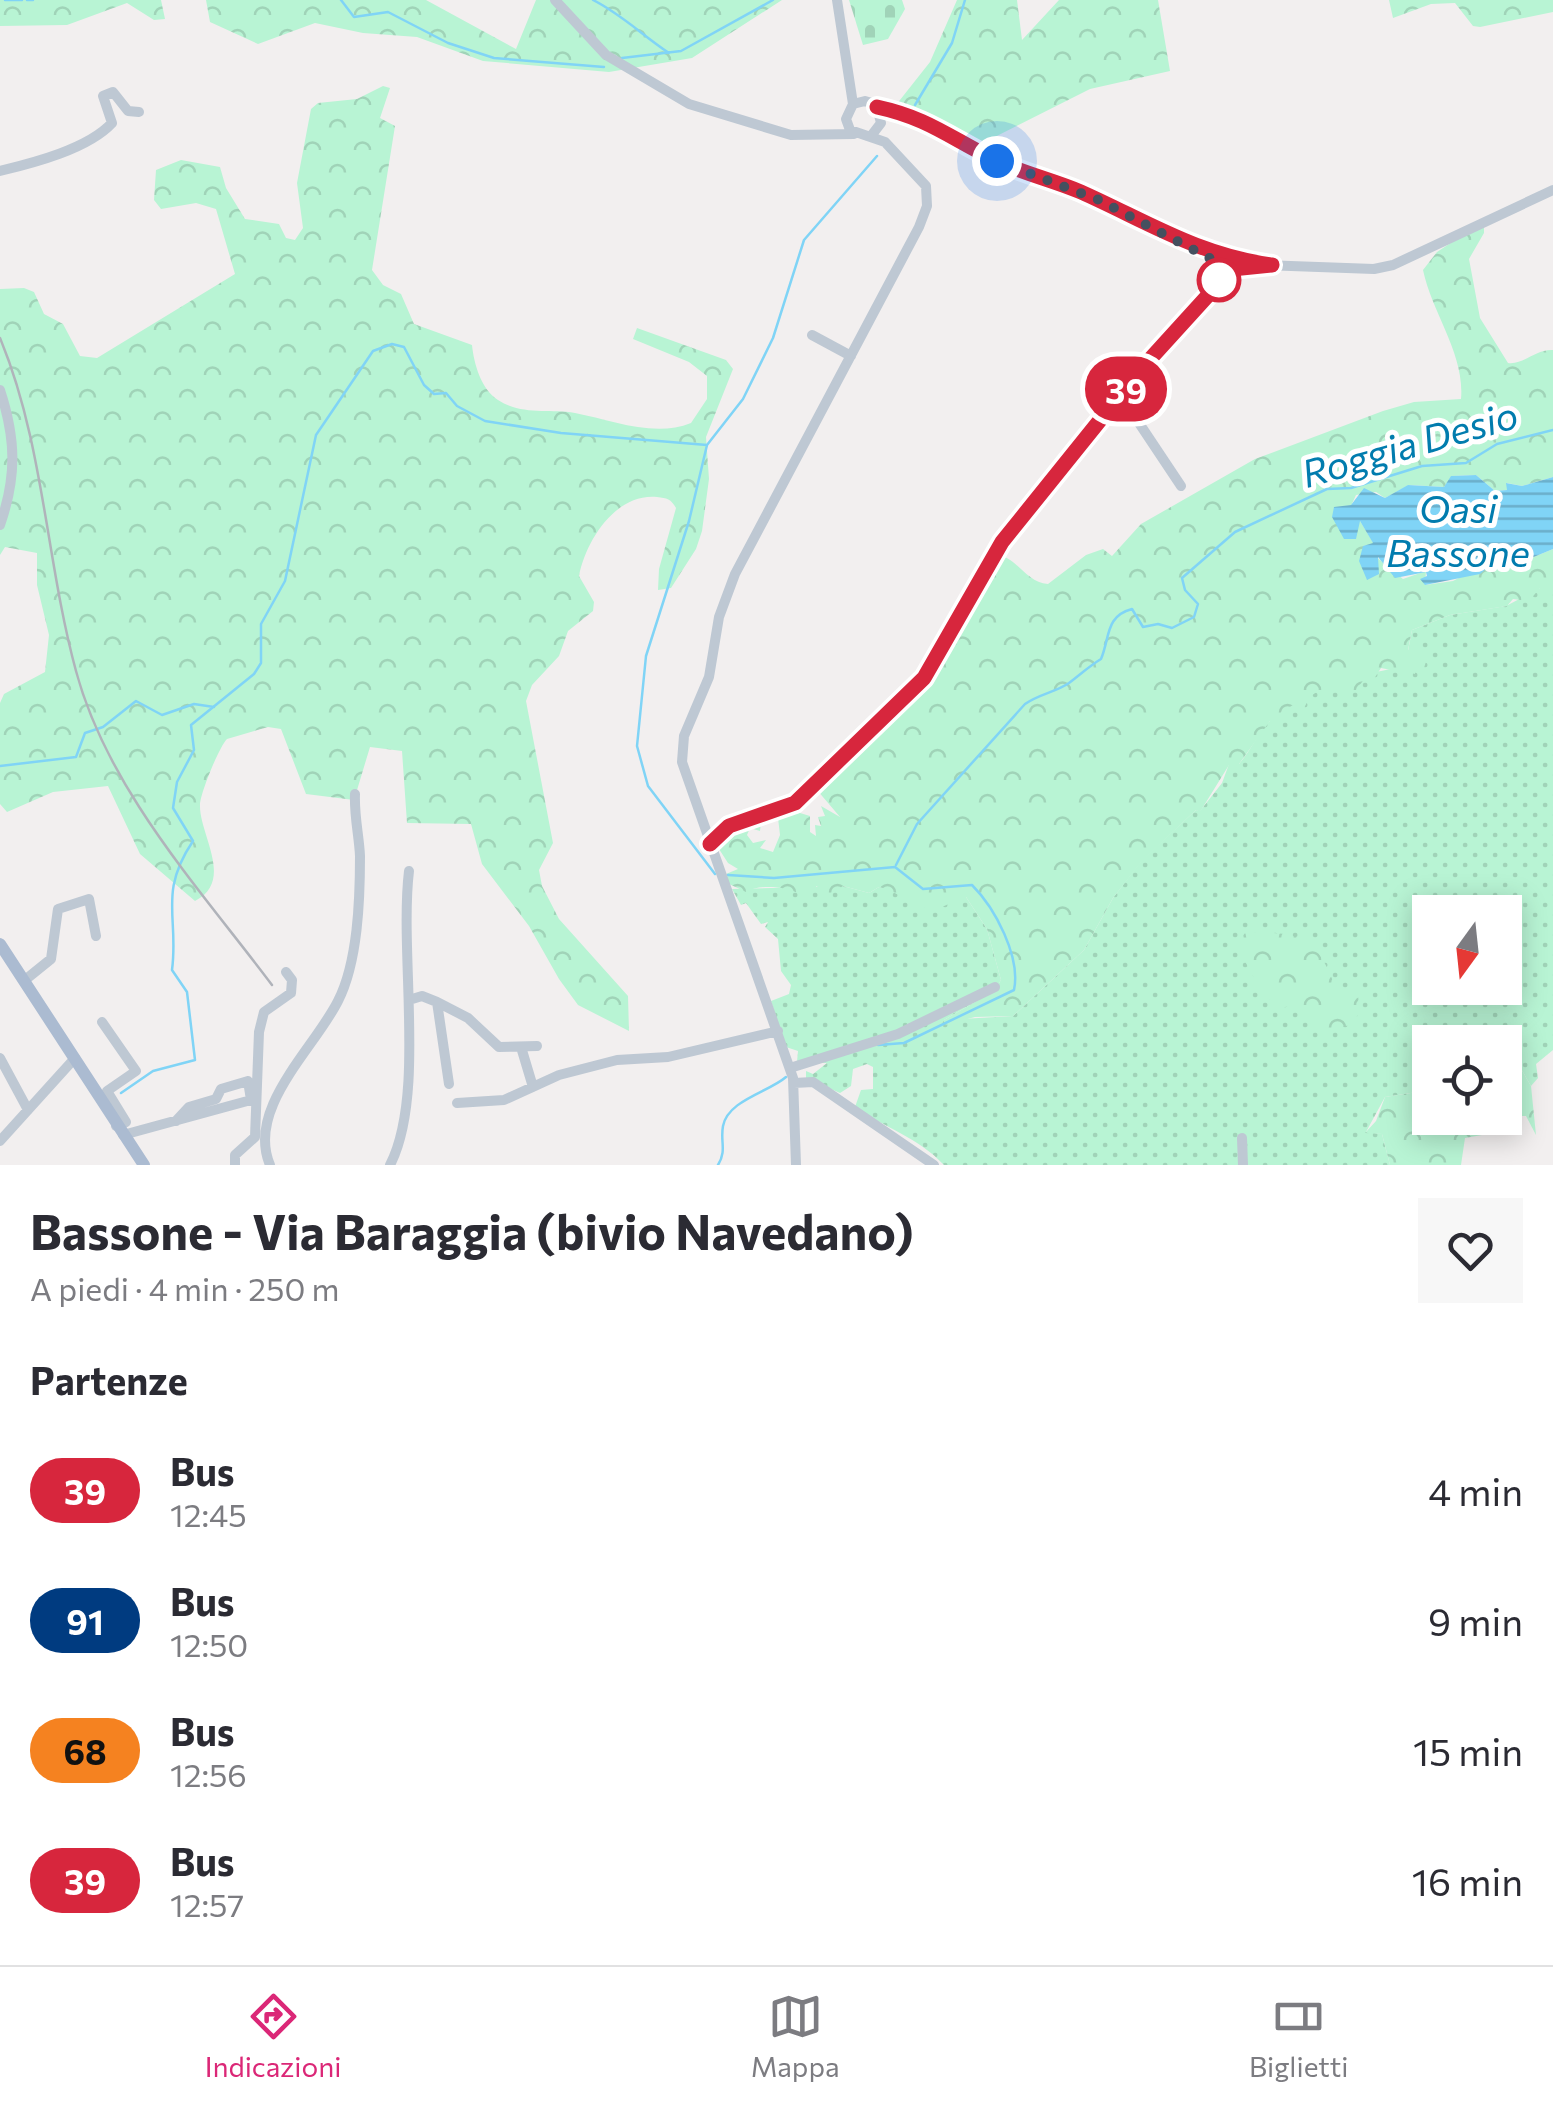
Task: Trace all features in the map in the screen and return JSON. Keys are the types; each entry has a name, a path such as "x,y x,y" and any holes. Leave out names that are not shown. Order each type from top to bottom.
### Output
{"main road":[{"path":"0,944 144,1165"}],"street":[{"path":"555,0 606,55 671,96 700,109 778,132 814,134 854,134 877,129 901,112"},
{"path":"837,0 855,106 847,124 854,134"},
{"path":"0,171 62,154 104,132 112,123 103,96 113,92 128,111 139,112"},
{"path":"814,134 855,106 901,112 930,122 997,161 1074,190 1184,243 1213,260 1221,278"},
{"path":"796,1165 792,1075 686,784 684,736 710,677 719,617 735,574 926,206 926,186 877,129 877,107"},
{"path":"710,844 729,826 795,803 924,678 1002,542 1221,278 1242,266 1393,266 1553,190"},
{"path":"1184,243 1227,259 1272,265"},
{"path":"1221,278 1227,259"},
{"path":"812,336 851,356"},
{"path":"0,390 16,449 12,486 0,525"},
{"path":"1121,396 1181,486"},
{"path":"270,1165 262,1145 277,1097 332,1012 345,980 360,852 354,827 356,794"},
{"path":"390,1165 405,1110 409,1000 404,928 409,872"},
{"path":"25,980 51,958 58,909 90,899 96,936"},
{"path":"235,1165 235,1156 255,1137 258,1032 264,1012 290,993 292,980 286,972"},
{"path":"792,1075 898,1034 994,987"},
{"path":"409,1000 422,996 468,1018 499,1047 536,1046"},
{"path":"436,1002 449,1084"},
{"path":"102,1022 136,1071 106,1092 126,1122 120,1131"},
{"path":"457,1104 504,1100 616,1060 668,1057 778,1031"},
{"path":"521,1047 533,1087"},
{"path":"0,1058 28,1110"},
{"path":"0,1141 75,1058"},
{"path":"792,1075 813,1082 934,1165"},
{"path":"120,1131 176,1121 251,1100 248,1081 221,1089 216,1098 188,1108 176,1121"},
{"path":"1242,1138 1243,1165"}],"green space":[{"path":"0,0 161,0 165,19 154,20 127,3 67,25 0,26"},
{"path":"206,0 426,0 516,49 536,0 782,0 692,58 609,72 483,61 417,37 363,33 315,23 258,44 210,22"},
{"path":"849,0 902,0 905,9 888,39 863,45"},
{"path":"957,0 1017,0 1022,40 1059,0 1158,0 1170,71 1090,89 979,145 933,116 896,105 930,62"},
{"path":"1389,0 1553,0 1553,12 1480,27 1473,26 1455,3 1431,4 1393,18"},
{"path":"383,86 390,88 380,118 395,126 372,270 383,285 401,294 414,324 472,345 479,376 498,400 526,410 575,413 648,428 691,423 707,399 707,376 689,362 633,339 637,328 726,360 733,369 706,437 709,479 696,549 671,588 658,590 659,569 676,508 668,499 657,497 642,498 616,511 588,548 579,576 594,602 593,611 568,631 559,656 532,685 526,701 553,843 539,870 542,886 559,919 628,996 629,1031 578,1005 529,926 482,864 471,824 407,823 402,751 370,747 354,800 306,794 281,729 268,727 227,739 206,781 200,805 212,856 213,882 195,901 140,854 108,786 53,792 7,812 0,804 0,703 4,694 45,672 49,635 37,585 37,553 5,547 0,555 0,289 24,288 34,292 44,314 63,324 80,356 97,358 235,274 216,209 196,203 161,209 154,200 156,170 181,160 220,167 226,188 245,219 279,224 286,238 295,240 303,228 297,183 311,109 318,103 357,99"},
{"path":"1484,221 1484,233 1469,259 1480,318 1508,363 1553,350 1553,477 1522,486 1507,483 1507,490 1495,491 1476,475 1452,476 1444,487 1409,485 1385,498 1376,492 1356,495 1351,506 1374,544 1363,546 1403,579 1426,571 1425,585 1453,581 1501,556 1524,561 1553,549 1553,588 1540,588 1529,601 1513,599 1507,606 1450,615 1412,630 1408,650 1429,652 1424,668 1415,667 1415,674 1399,668 1381,668 1372,682 1365,678 1356,690 1318,691 1304,709 1293,705 1281,712 1279,721 1270,721 1239,764 1229,765 1200,812 1196,810 1142,861 1113,898 1084,950 1013,1016 975,1017 941,1026 944,1020 994,991 1001,980 987,929 966,897 934,909 879,887 869,893 843,886 831,894 816,886 817,892 802,890 800,894 773,887 746,892 727,883 726,874 738,869 728,863 719,849 725,844 722,837 728,830 761,822 760,831 750,828 747,835 753,843 766,840 760,848 773,852 780,835 778,818 798,806 800,813 810,816 810,832 816,836 815,825 821,826 818,817 825,816 821,806 840,817 817,790 820,773 935,658 993,554 1048,584 1086,555 1103,549 1112,556 1141,524 1255,459 1383,411 1414,402 1461,399 1458,366 1423,270 1437,252"},
{"path":"1540,588 1553,588 1553,1050 1536,1064 1538,1078 1531,1086 1522,1070 1522,1025 1412,1025 1412,1093 1385,1097 1366,1132 1382,1134 1390,1165 944,1165 913,1140 855,1107 861,1090 873,1089 873,1067 867,1064 853,1069 851,1086 840,1093 806,1078 806,1071 813,1074 827,1063 797,1062 798,1051 786,1047 771,1001 789,994 791,985 781,971 778,939 765,927 768,922 761,924 746,903 741,905 732,889 843,886 869,893 879,887 966,897 987,929 1001,980 994,991 944,1020 1013,1016 1084,950 1113,898 1142,860 1196,810 1200,811 1222,783 1229,764 1239,764 1272,719 1302,698 1342,682 1417,667 1419,653 1408,651 1412,630 1450,615 1506,606"},
{"path":"1246,932 1280,933 1312,946 1335,986 1358,992 1359,1013 1352,1025 1317,1030 1301,1005 1277,1008 1257,984 1236,944"},
{"path":"1522,1070 1531,1086 1536,1135 1526,1116 1522,1116"},
{"path":"1412,1093 1412,1135 1482,1135 1465,1138 1461,1165 1390,1165 1382,1134 1365,1133 1376,1121 1385,1097"}],"water":[{"name":"Oasi Bassone","path":"1476,475 1495,491 1507,490 1506,483 1522,486 1553,477 1553,549 1524,561 1501,556 1480,574 1425,585 1420,579 1427,576 1426,572 1395,578 1378,557 1379,574 1367,580 1359,561 1363,546 1373,543 1360,521 1356,539 1344,539 1332,517 1334,507 1351,505 1364,488 1385,498 1408,485 1444,487 1451,476"}],"waterway":[{"path":"5,0 22,0"},
{"path":"27,0 33,0"},
{"path":"341,0 354,17 388,12 448,43 494,58 604,67"},
{"path":"593,0 669,53"},
{"path":"622,58 681,51 773,0"},
{"path":"915,105 952,43 965,0"},
{"path":"715,874 648,786 637,746 646,656 689,521 707,445 743,399 773,338 804,240 877,156"},
{"path":"121,1093 153,1071 195,1060 187,992 172,970 173,891 182,859 193,841 173,808 177,782 194,750 191,725 254,674 261,663 261,624 285,581 316,435 373,351 392,344 404,347 424,385 434,394 446,393 457,406 485,421 561,433 707,445"},
{"name":"Roggia Desio","path":"896,865 917,824 1025,704 1064,686 1101,659 1113,622 1123,612 1132,609 1143,627 1158,624 1172,628 1194,617 1198,604 1185,590 1182,578 1235,532 1327,489 1351,488 1422,466 1466,463 1497,444 1553,430"},
{"path":"0,766 76,757 85,733 103,727 136,701 162,715 194,704 214,707"},
{"path":"728,875 774,878 895,867"},
{"path":"878,1045 904,1043 1014,990 1010,948 989,906 972,885 923,889 895,867"},
{"path":"718,1165 726,1117 741,1103 786,1077"}],"railway":[{"path":"0,338 26,419 66,629 91,715 110,757 159,837 272,985"}],"bus line":[{"name":"39","path":"710,844 729,826 783,811 795,803 924,678 1002,542 1142,368 1232,269 1272,265 1227,259 1184,243 1074,190 997,161 930,122 877,107"}],"route":[{"path":"997,161 1074,190 1184,243 1213,260 1219,269 1219,280"}]}
